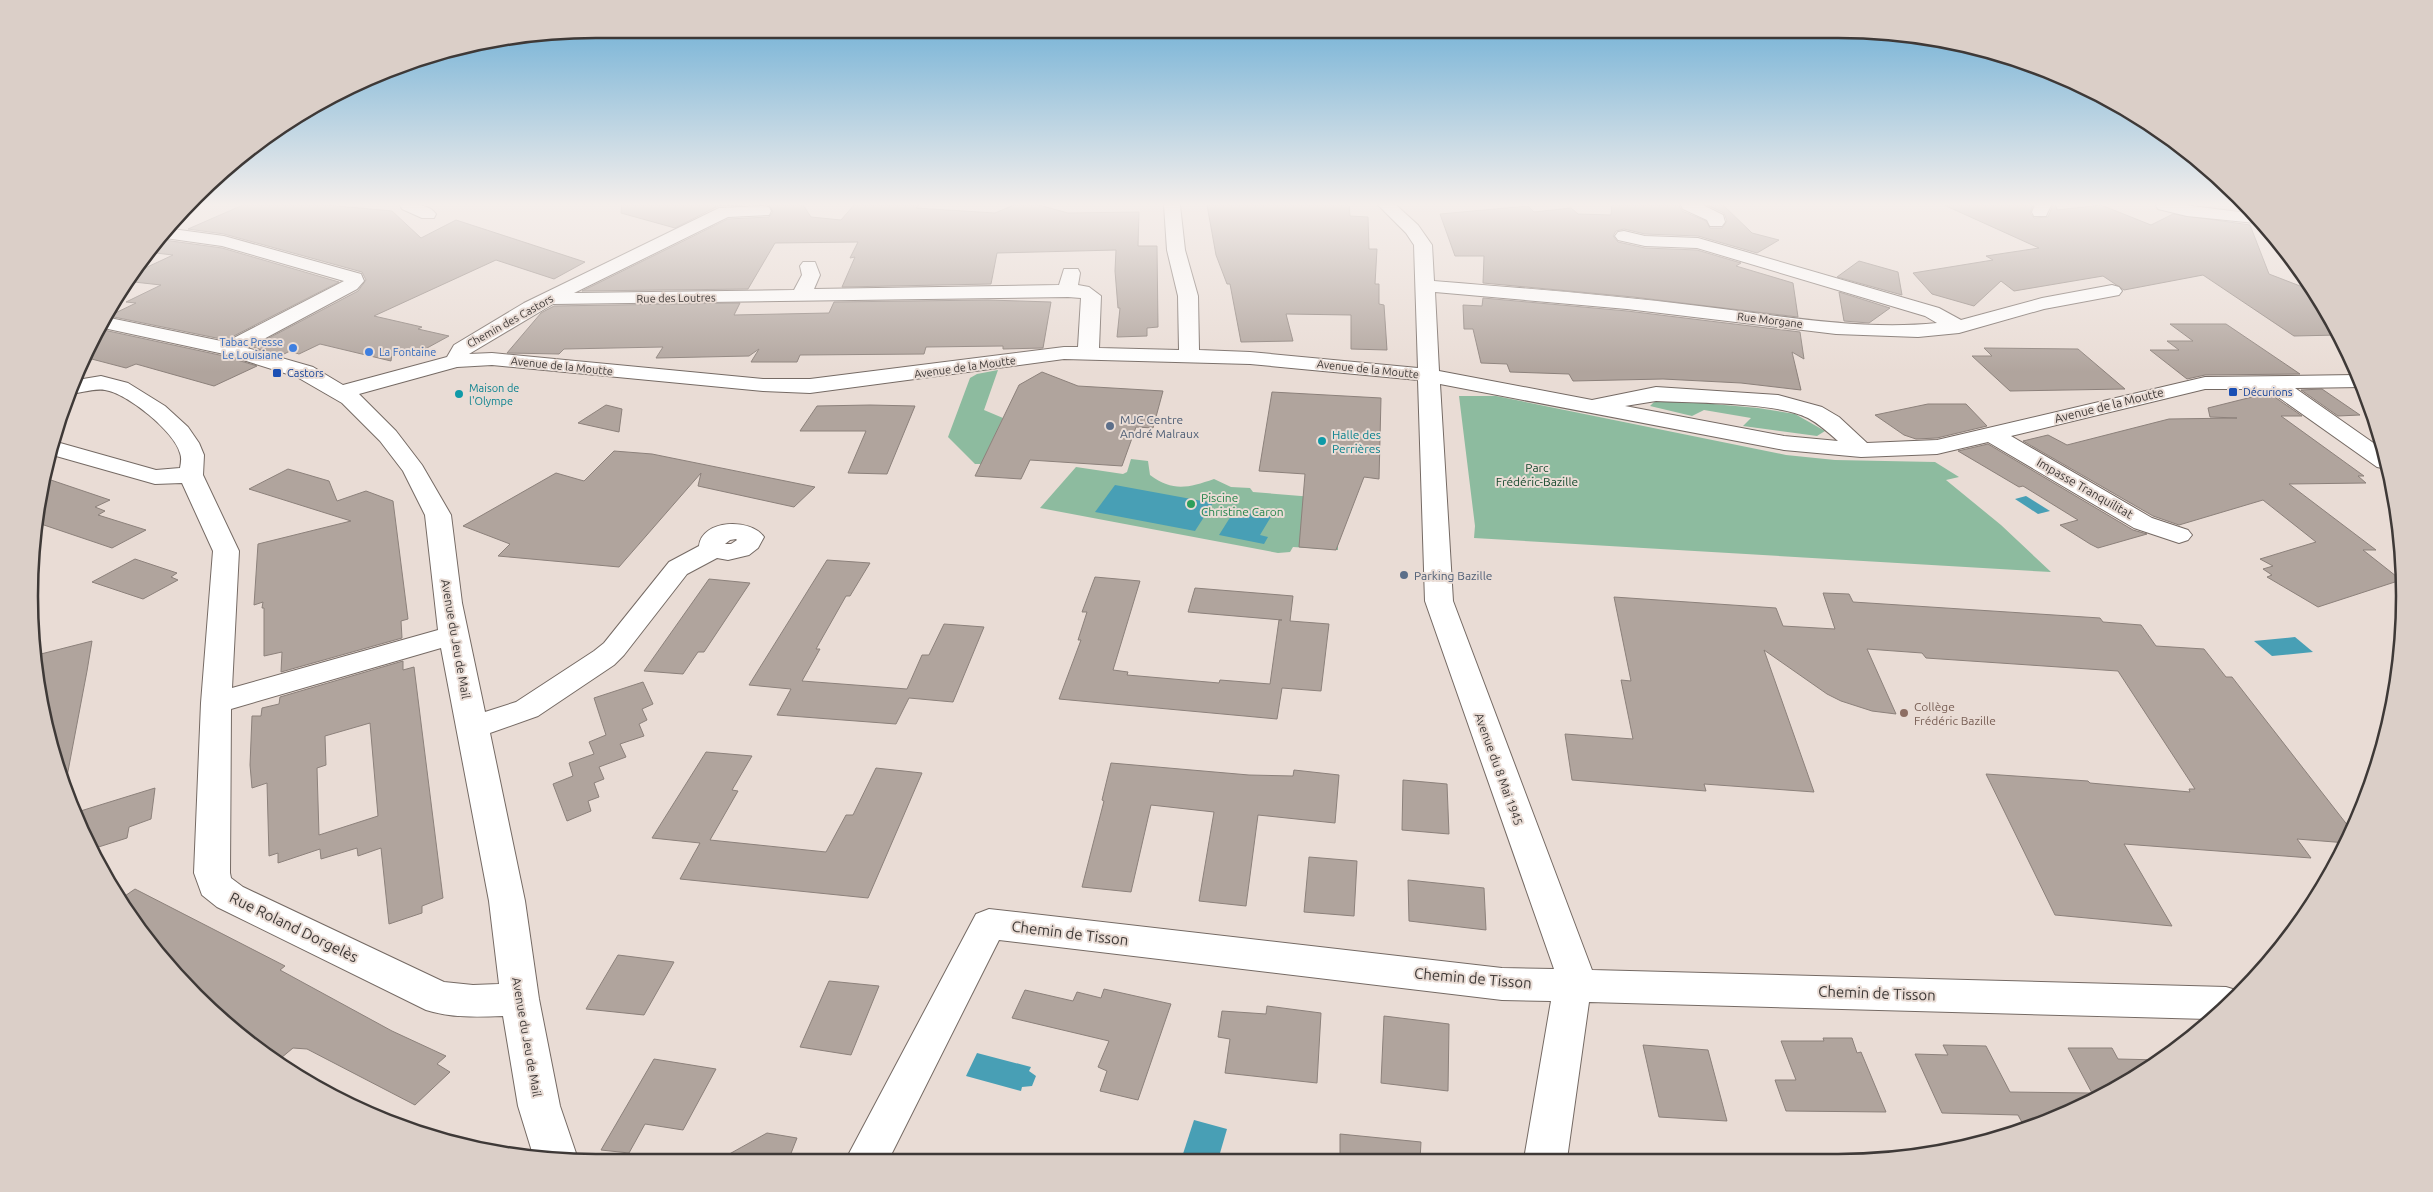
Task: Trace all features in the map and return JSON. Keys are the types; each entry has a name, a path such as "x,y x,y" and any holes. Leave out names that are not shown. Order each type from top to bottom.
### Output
{"street":[{"path":"228,349 350,285 354,281 354,278 293,261"},
{"name":"Chemin des Castors","path":"456,361 461,349 531,307 626,261"},
{"path":"1179,261 1188,296 1189,355"},
{"name":"Avenue du 8 Mai 1945","path":"1424,261 1439,601 1572,968 1573,984 1546,1154"},
{"path":"1758,261 1932,312 1959,327"},
{"path":"801,296 811,275 809,266"},
{"name":"Rue des Loutres","path":"550,298 801,296 1070,282 1091,296 1088,353"},
{"name":"Rue Morgane","path":"1425,286 1628,303 1836,328 1918,331 1959,327 2042,304 2112,291"},
{"name":"Avenue du Jeu de Mail","path":"108,324 228,349 305,372 342,392 388,436 414,470 438,515 453,635 473,727 508,910 520,999 539,1106 554,1153"},
{"name":"Avenue de la Moutte","path":"342,392 456,361 492,359 763,385 810,386 950,370 1044,355 1088,353 1189,355 1250,358 1429,374 1784,443 1860,450 1937,447 1993,435 2182,387 2222,382 2353,381"},
{"path":"2270,381 2377,456"},
{"name":"Rue Roland Dorgelès","path":"78,387 111,384 130,391 154,408 188,444 193,460 190,475 226,551 216,703 212,873 216,885 230,897 440,998 473,1001 520,999"},
{"name":"Avenue de la Moutte","path":"1590,405 1640,395 1656,394 1778,402 1814,412 1830,422 1860,450"},
{"name":"Impasse Tranquilitat","path":"1993,435 2143,522 2179,535"},
{"path":"58,449 156,477 190,475"},
{"path":"473,727 527,709 604,658 614,649 678,568 714,549"},
{"path":"216,703 453,635"},
{"name":"Chemin de Tisson","path":"870,1154 990,924 1502,984 1573,984 2219,1003"}],"green space":[{"path":"998,370 984,410 1003,418 981,464 975,464 948,437 970,378 977,374"},
{"name":"Parc Frédéric-Bazille","path":"1459,396 1496,396 1786,455 1835,460 1935,462 1959,477 1946,480 2001,525 2051,572 1474,538 1475,526"},
{"path":"1657,399 1758,408 1795,414 1825,431 1817,436 1743,426 1751,418 1704,410 1692,416 1650,406"},
{"name":"Piscine Christine Caron","path":"1131,459 1148,461 1150,475 1166,484 1174,486 1196,485 1214,479 1231,487 1250,488 1253,492 1338,499 1338,550 1293,547 1290,552 1278,553 1040,508 1076,467 1123,474 1127,472"}],"water":[{"path":"1115,485 1213,503 1195,531 1095,512"},
{"path":"2026,496 2050,511 2038,514 2015,499"},
{"path":"1236,508 1272,515 1260,535 1268,537 1264,544 1219,535"},
{"path":"2295,637 2313,652 2272,656 2254,641"},
{"path":"977,1053 1031,1067 1029,1071 1036,1076 1032,1086 1022,1087 1021,1091 966,1076"},
{"path":"1194,1120 1227,1129 1220,1154 1183,1154"}],"building":[{"path":"161,261 265,261 339,282 226,340 112,317 114,313 136,303 126,302 161,285 135,282 144,268"},
{"path":"321,261 495,261 374,316 422,327 418,329 449,336 416,354 409,352 392,353 391,361 320,344 299,354 290,351 280,356 252,347 358,291 366,280 362,272"},
{"path":"498,261 585,262 554,279"},
{"path":"644,261 765,261 748,289 582,291"},
{"path":"853,261 996,261 991,284 842,287"},
{"path":"1115,261 1157,261 1158,327 1147,328 1147,336 1117,337 1120,308 1118,308"},
{"path":"1218,261 1376,261 1375,284 1379,284 1379,304 1384,305 1387,350 1351,349 1351,315 1286,314 1293,341 1241,342 1230,284 1227,284"},
{"path":"1484,261 1733,261 1741,263 1736,266 1793,283 1798,317 1633,297 1483,283"},
{"path":"1859,261 1898,272 1902,295 1837,277"},
{"path":"1989,261 2264,261 2269,274 2301,286 2331,335 2294,336 2203,275 2124,290 2103,276 2014,291 2001,281 1974,306 1932,294 1913,273"},
{"path":"1839,292 1890,308 1869,323 1844,321"},
{"path":"1483,298 1627,311 1800,332 1804,359 1792,352 1801,390 1741,383 1663,379 1573,381 1569,374 1510,372 1507,364 1481,363 1473,329 1464,329 1463,305 1482,306"},
{"path":"988,300 1051,302 1043,348 1003,349 1003,346 926,347 924,354 800,355 797,362 751,362 759,349 749,356 656,358 663,347 564,349 559,354 507,353 541,313 554,306 740,303 734,315 829,313 834,302"},
{"path":"2170,324 2226,324 2300,374 2205,375 2187,379 2150,350 2179,350 2167,341 2193,341"},
{"path":"105,330 224,356 257,366 214,386 136,364 126,368 91,359"},
{"path":"1984,348 2078,349 2125,389 2010,391 1972,356 1992,356"},
{"name":"MJC Centre André Malraux","path":"1042,372 1078,386 1163,391 1153,428 1136,427 1122,466 1030,460 1021,479 975,476 1019,385"},
{"path":"2322,389 2360,415 2338,416 2301,390"},
{"path":"2259,391 2266,391 2302,416 2281,416 2364,476 2358,476 2366,483 2289,484 2376,550 2363,550 2395,575 2395,582 2318,607 2267,577 2272,575 2263,569 2273,566 2260,559 2316,542 2263,500 2179,525 2153,516 2023,441 2048,435 2067,445 2169,419 2237,418 2210,417 2208,408 2260,395"},
{"name":"Halle des Perrières","path":"1272,392 1381,398 1379,479 1364,477 1336,550 1299,547 1305,474 1259,471"},
{"path":"1928,404 1966,404 1987,426 1937,438 1916,439 1904,435 1875,415"},
{"path":"606,405 622,409 619,432 578,423"},
{"path":"817,406 915,406 887,474 848,473 866,431 800,431"},
{"path":"1988,444 2133,530 2147,534 2098,548 2090,544 2060,525 2078,520 2023,486 2019,487 1958,451"},
{"path":"614,451 652,454 815,487 794,507 698,486 701,473 619,567 498,556 510,544 463,526 556,473 584,481"},
{"path":"288,469 329,481 337,501 366,491 393,501 408,619 401,621 402,638 281,672 282,652 264,656 263,602 254,605 258,544 351,521 249,489"},
{"path":"50,480 110,500 95,507 105,511 98,515 146,530 112,548 42,524"},
{"path":"135,559 177,573 171,577 178,580 143,599 92,582"},
{"path":"827,560 870,563 850,596 846,596 816,649 820,649 802,681 907,689 922,655 929,655 944,624 984,627 953,702 909,698 896,724 777,715 791,689 749,685"},
{"path":"1095,577 1140,581 1113,670 1128,672 1127,675 1219,683 1220,680 1270,684 1279,620 1282,620 1188,612 1195,588 1293,596 1290,621 1329,624 1321,691 1282,688 1277,719 1059,699 1081,640 1078,640 1087,612 1082,612"},
{"path":"709,579 750,583 704,652 698,652 683,674 644,671"},
{"path":"1823,593 1849,594 1853,602 2100,618 2103,622 2141,625 2156,646 2204,649 2226,677 2232,677 2347,824 2338,842 2297,839 2311,858 2124,844 2172,926 2055,915 1986,774 2088,781 2090,783 2190,792 2189,789 2195,789 2118,671 1926,658 1922,653 1867,649 1896,714 1872,711 1841,701 1827,694 1764,650 1814,792 1704,784 1706,791 1572,780 1565,734 1633,739 1621,680 1631,681 1614,597 1776,608 1783,626 1835,629"},
{"path":"92,641 67,776 48,705 41,654"},
{"path":"403,661 403,670 414,667 443,898 422,906 422,913 389,924 381,848 358,856 357,848 321,859 320,849 278,863 278,853 269,856 267,783 252,788 250,765 252,716 261,716 262,708 279,704 280,697","holes":["370,723 378,816 319,835 317,768 326,765 325,736"]},
{"path":"643,682 653,704 642,709 647,720 639,724 644,736 620,744 626,757 599,767 604,779 594,783 599,797 588,801 591,811 567,821 553,784 573,776 569,763 594,754 589,742 606,735 594,698"},
{"path":"706,752 752,756 732,790 738,791 710,840 826,852 846,815 853,815 876,768 922,773 868,898 680,879 700,843 652,838"},
{"path":"1111,763 1249,775 1293,776 1294,770 1339,775 1335,823 1258,815 1246,906 1199,901 1214,812 1151,805 1131,892 1082,887 1104,801 1102,800"},
{"path":"1403,780 1447,784 1449,834 1402,830"},
{"path":"155,788 151,819 129,827 127,838 97,847 80,811"},
{"path":"1309,857 1357,861 1354,916 1304,912"},
{"path":"1408,880 1484,888 1486,930 1409,921"},
{"path":"135,889 285,966 280,970 392,1031 446,1056 437,1064 450,1072 415,1105 307,1049 293,1048 282,1057 256,1039 201,991 153,936 125,896"},
{"path":"618,955 674,962 644,1015 586,1009"},
{"path":"829,981 879,986 851,1055 800,1047"},
{"path":"1104,989 1171,1004 1138,1100 1100,1091 1107,1071 1098,1067 1109,1041 1012,1018 1025,990 1073,1001 1077,992 1101,998"},
{"path":"1267,1006 1321,1013 1317,1083 1225,1073 1230,1039 1218,1037 1222,1011 1266,1014"},
{"path":"1384,1016 1449,1024 1448,1091 1381,1083"},
{"path":"1823,1038 1852,1038 1857,1053 1861,1052 1886,1112 1786,1111 1775,1080 1796,1080 1781,1041 1824,1041"},
{"path":"1643,1045 1708,1050 1727,1121 1659,1117"},
{"path":"1943,1045 1986,1046 2010,1092 2092,1093 2022,1123 2018,1115 1942,1113 1915,1054 1948,1055"},
{"path":"2068,1048 2112,1048 2118,1059 2147,1060 2092,1093"},
{"path":"654,1059 716,1069 683,1130 645,1124 629,1153 601,1150"},
{"path":"767,1133 797,1138 791,1154 729,1154"},
{"path":"1340,1134 1421,1142 1420,1154 1340,1154"}],"place":[{"name":"Tabac Presse Le Louisiane","path":"293,348"},
{"name":"La Fontaine","path":"369,352"},
{"name":"Castors","path":"277,373"},
{"name":"Décurions","path":"2233,392"},
{"name":"Maison de l'Olympe","path":"459,394"},
{"name":"MJC Centre André Malraux","path":"1110,426"},
{"name":"Halle des Perrières","path":"1322,441"},
{"name":"Piscine Christine Caron","path":"1191,504"},
{"name":"Parking Bazille","path":"1404,575"},
{"name":"Collège Frédéric Bazille","path":"1904,713"}]}
